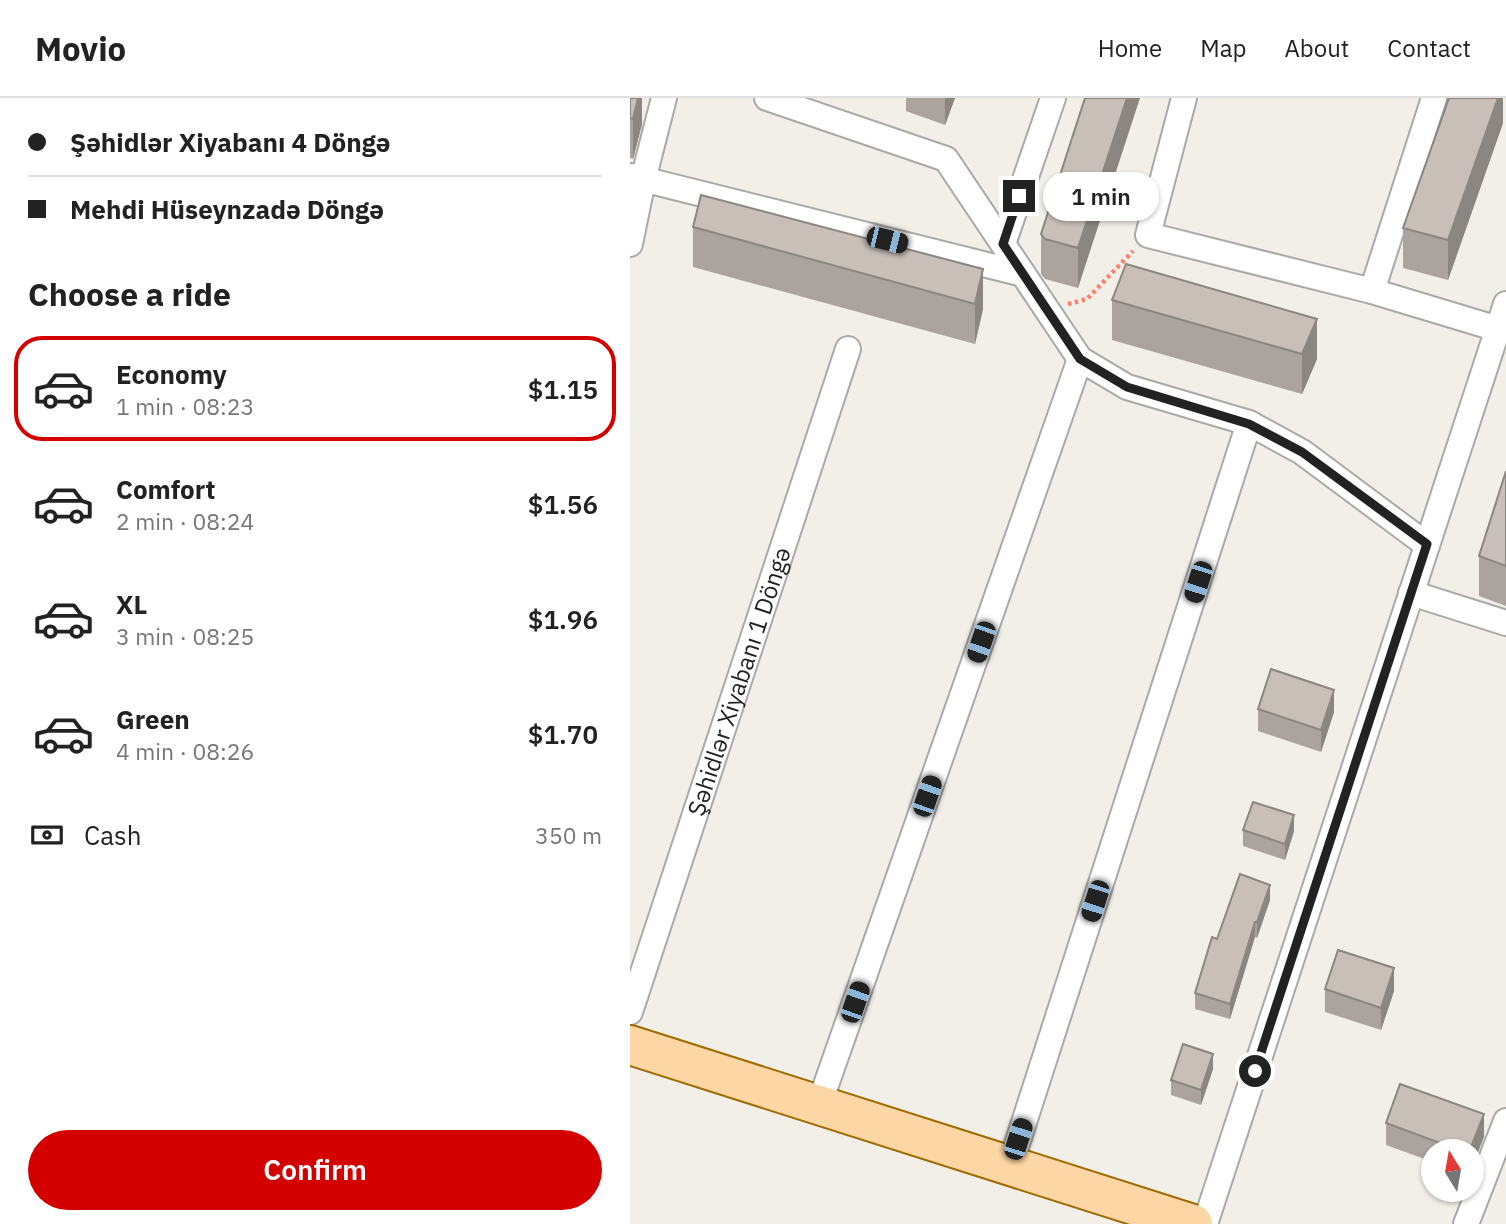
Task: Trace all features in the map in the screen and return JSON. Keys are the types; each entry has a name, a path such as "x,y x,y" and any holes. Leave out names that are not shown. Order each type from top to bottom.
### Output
{"main road":[{"path":"630,1045 1193,1224"}],"street":[{"path":"630,244 636,178 664,98"},
{"path":"767,98 946,159 1080,359 1127,387 1249,424 1302,452 1427,544"},
{"path":"1003,244 1053,98"},
{"path":"1184,98 1148,235 1372,291 1498,329"},
{"path":"1372,291 1434,98"},
{"path":"636,178 1023,274"},
{"path":"1205,1224 1506,304"},
{"name":"Şəhidlər Xiyabanı 1 Döngə","path":"630,1012 848,349"},
{"path":"819,1105 1080,359"},
{"path":"1010,1166 1249,424"},
{"path":"1411,593 1506,623"},
{"path":"1466,1224 1506,1121"}],"path":[{"path":"1047,310 1087,299 1148,235"}],"building":[{"path":"630,98 638,98 633,119 630,118"},
{"path":"1085,98 1127,98 1078,248 1045,239 1041,234"},
{"path":"1449,98 1498,98 1448,240 1403,228"},
{"path":"701,195 983,269 975,304 693,227"},
{"path":"1126,264 1317,319 1302,354 1112,300"},
{"path":"1506,471 1506,566 1479,556"},
{"path":"1271,669 1334,690 1321,730 1258,709"},
{"path":"1253,802 1294,815 1285,844 1243,830"},
{"path":"1240,874 1270,885 1255,922 1230,1004 1195,993 1212,937 1217,939"},
{"path":"1338,950 1394,968 1381,1008 1325,989"},
{"path":"1183,1044 1213,1054 1201,1090 1171,1080"},
{"path":"1400,1084 1484,1114 1474,1139 1429,1139 1386,1123"}],"route":[{"path":"1019,196 1003,244 1080,359 1127,387 1249,424 1302,452 1427,544 1255,1071"}]}
